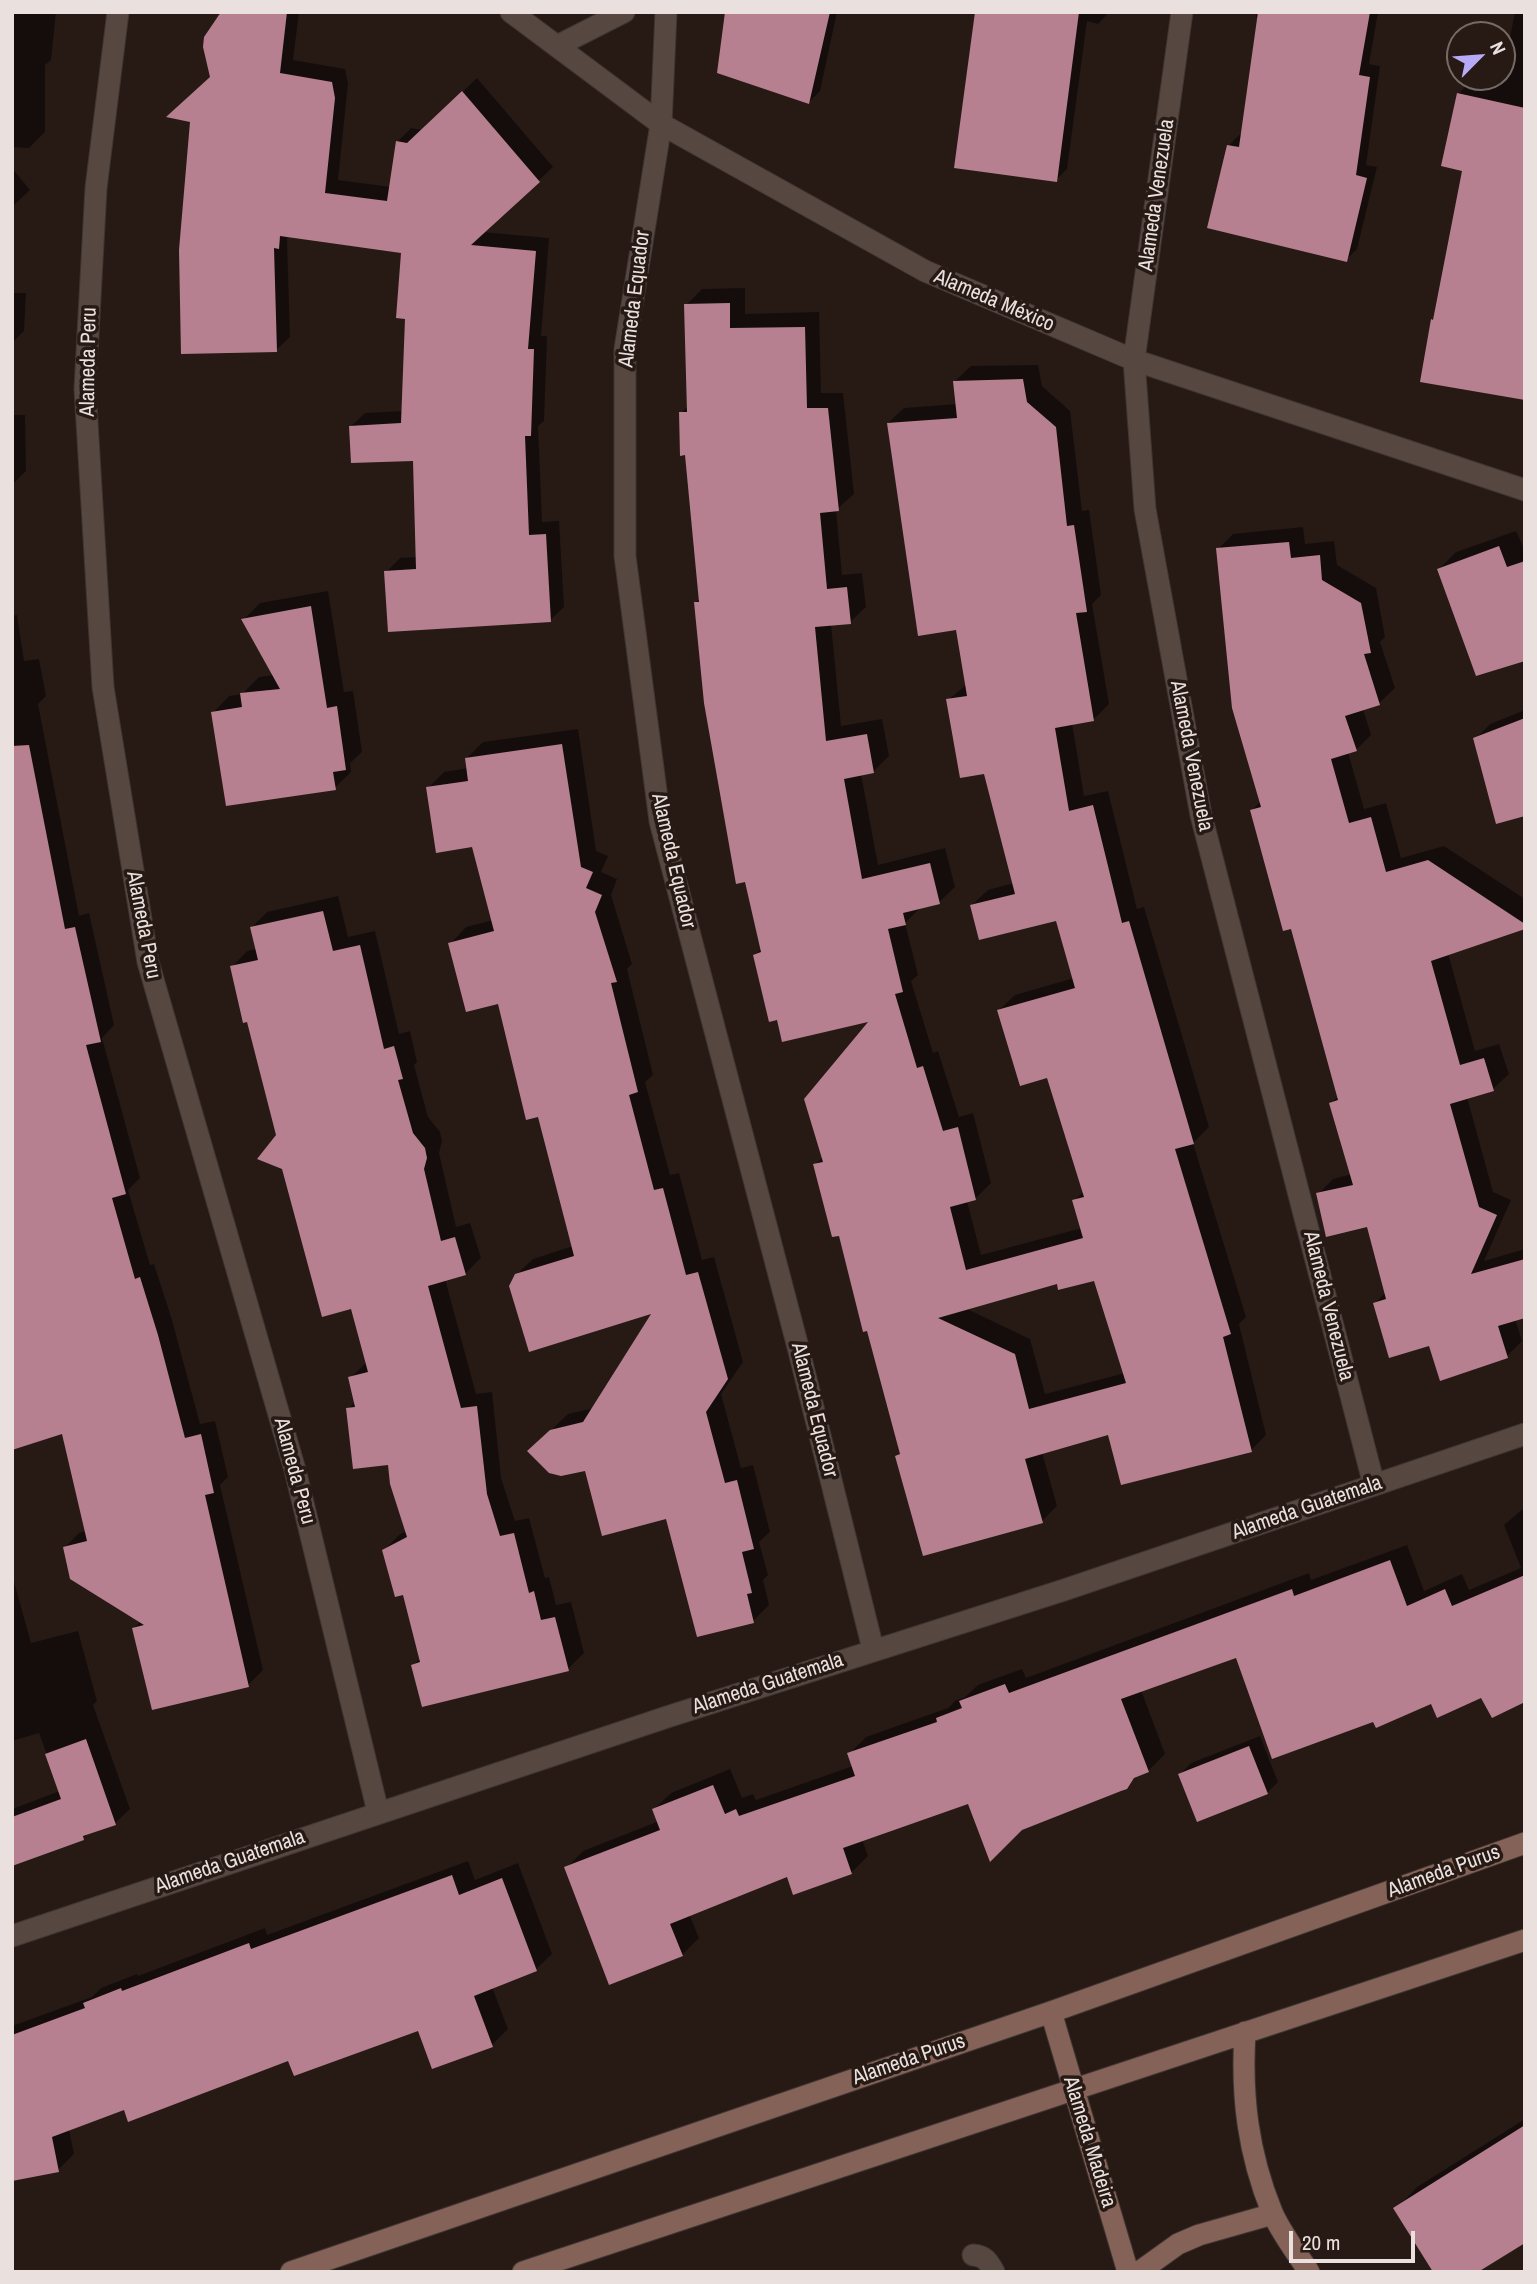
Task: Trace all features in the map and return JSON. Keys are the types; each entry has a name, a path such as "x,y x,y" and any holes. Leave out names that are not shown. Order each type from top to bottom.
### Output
{"main road":[{"name":"Alameda Purus","path":"291,2272 1051,2012 1525,1843"},
{"path":"523,2272 1525,1940"},
{"name":"Alameda Madeira","path":"1051,2012 1128,2272"},
{"path":"1245,2032 1243,2086 1248,2133 1273,2214 1310,2272"},
{"path":"1139,2272 1178,2244 1199,2235 1273,2214"}],"street":[{"name":"Alameda Peru","path":"118,12 96,188 85,389 103,687 148,962 295,1470 378,1812"},
{"name":"Alameda México","path":"511,12 661,124 925,271 1134,360 1525,490"},
{"path":"557,46 624,12"},
{"name":"Alameda Equador","path":"666,12 661,124 625,349 625,556 660,821 799,1351 873,1649"},
{"name":"Alameda Venezuela","path":"1182,12 1134,360 1145,509 1202,815 1374,1485"},
{"path":"629,101 663,77"},
{"name":"Alameda Guatemala","path":"12,1936 873,1649 1064,1590 1525,1434"},
{"path":"973,2255 987,2260 994,2272"}],"building":[{"path":"221,12 287,12 280,73 332,82 335,98 325,193 387,201 396,141 407,143 462,91 540,182 471,245 536,251 528,349 534,349 531,436 525,436 529,535 546,534 551,622 388,632 384,571 416,569 413,461 351,463 349,426 401,423 405,319 396,318 401,253 280,236 279,249 274,248 277,352 181,354 179,250 190,122 166,117 210,77 203,47 204,37"},
{"path":"725,12 830,12 809,104 717,73"},
{"path":"975,12 1079,12 1057,182 954,168"},
{"path":"1258,12 1370,12 1359,75 1370,77 1356,175 1367,178 1347,262 1207,228 1227,145 1239,147"},
{"path":"1457,93 1525,108 1525,400 1420,382 1462,171 1441,166"},
{"path":"730,303 730,328 805,327 807,408 828,408 839,511 820,513 827,589 847,587 851,624 815,627 826,741 867,734 874,773 844,779 862,879 930,863 940,904 903,913 906,925 888,929 903,992 895,994 917,1068 923,1066 943,1131 958,1127 976,1200 950,1207 966,1270 1083,1238 1072,1200 1084,1197 1047,1078 1020,1086 997,1010 1075,988 1056,921 979,940 970,905 1015,894 984,774 960,778 946,699 967,696 956,630 918,636 887,423 957,418 953,381 1023,379 1027,402 1056,427 1067,526 1074,525 1087,612 1076,613 1094,721 1055,728 1069,811 1093,805 1122,923 1129,921 1194,1144 1175,1149 1231,1334 1223,1337 1252,1452 1121,1485 1108,1435 1025,1459 1043,1523 923,1556 895,1456 900,1454 867,1331 863,1332 839,1236 832,1237 813,1164 823,1162 804,1099 868,1022 782,1042 777,1020 769,1022 753,955 761,952 745,882 736,884 704,703 694,602 699,602 685,455 680,456 679,412 687,412 684,304","holes":["1094,1281 1126,1383 1029,1409 1015,1354 938,1318 1057,1284 1058,1290"]},
{"path":"1289,542 1291,558 1320,555 1322,580 1361,603 1371,653 1364,654 1380,705 1345,716 1357,751 1331,759 1349,823 1371,817 1386,872 1428,860 1525,924 1525,929 1431,961 1460,1065 1484,1058 1494,1091 1450,1104 1479,1207 1497,1215 1471,1274 1525,1259 1525,1318 1498,1326 1508,1358 1440,1381 1429,1346 1389,1358 1373,1303 1386,1299 1367,1227 1326,1237 1316,1193 1353,1185 1329,1103 1338,1100 1291,929 1283,931 1250,810 1261,807 1232,708 1216,548"},
{"path":"1499,546 1507,567 1525,561 1525,661 1476,676 1437,569"},
{"path":"311,606 327,708 337,706 346,770 333,772 336,790 226,806 211,712 242,707 240,693 280,689 241,619"},
{"path":"1525,718 1525,816 1496,824 1473,738"},
{"path":"562,744 581,867 593,872 586,888 602,895 595,912 617,982 611,983 638,1092 629,1095 654,1190 663,1188 686,1275 698,1272 728,1379 706,1412 725,1483 737,1480 754,1549 742,1552 752,1593 747,1594 754,1623 697,1637 666,1519 602,1536 585,1471 561,1476 549,1473 527,1451 550,1430 583,1422 651,1314 529,1352 509,1286 515,1274 574,1256 538,1117 526,1120 498,1004 466,1012 448,943 494,931 472,847 436,853 426,787 468,781 465,758"},
{"path":"29,745 65,929 75,927 101,1042 86,1045 126,1194 112,1198 135,1279 140,1277 158,1335 185,1438 201,1434 214,1493 205,1495 249,1687 152,1710 132,1628 144,1625 70,1579 63,1547 87,1541 62,1434 12,1450 12,746"},
{"path":"323,911 333,951 360,945 384,1049 394,1046 403,1079 398,1080 413,1133 425,1148 427,1158 424,1169 441,1241 455,1237 466,1275 428,1286 461,1408 477,1406 487,1494 500,1536 514,1533 529,1593 534,1591 541,1620 555,1617 569,1671 422,1707 411,1665 420,1662 403,1595 395,1597 382,1550 407,1537 390,1484 388,1465 353,1469 346,1408 355,1407 348,1377 368,1372 351,1309 322,1317 282,1169 257,1159 276,1135 247,1022 243,1023 230,966 258,960 250,927"},
{"path":"1390,1560 1407,1606 1445,1589 1452,1606 1525,1575 1525,1702 1492,1718 1481,1698 1437,1718 1431,1704 1376,1728 1373,1722 1272,1759 1236,1658 1121,1699 1149,1772 1134,1778 1127,1789 1022,1830 990,1862 968,1804 843,1848 852,1874 793,1895 787,1877 670,1924 683,1956 609,1985 564,1867 660,1830 652,1809 713,1785 725,1814 736,1809 739,1816 855,1776 847,1753 937,1722 936,1718 962,1708 959,1701 1005,1684 1009,1693 1292,1589 1294,1596"},
{"path":"86,1739 116,1825 83,1836 84,1840 12,1866 12,1817 61,1799 45,1754"},
{"path":"1249,1746 1268,1794 1197,1822 1178,1774"},
{"path":"452,1875 459,1895 502,1878 537,1971 474,1996 493,2047 432,2069 418,2031 294,2076 288,2061 128,2122 124,2110 52,2137 59,2172 12,2181 12,2035 85,2008 83,2003 121,1988 122,1991 249,1943 251,1949"},
{"path":"1525,2125 1525,2243 1478,2272 1433,2272 1393,2208"}]}
